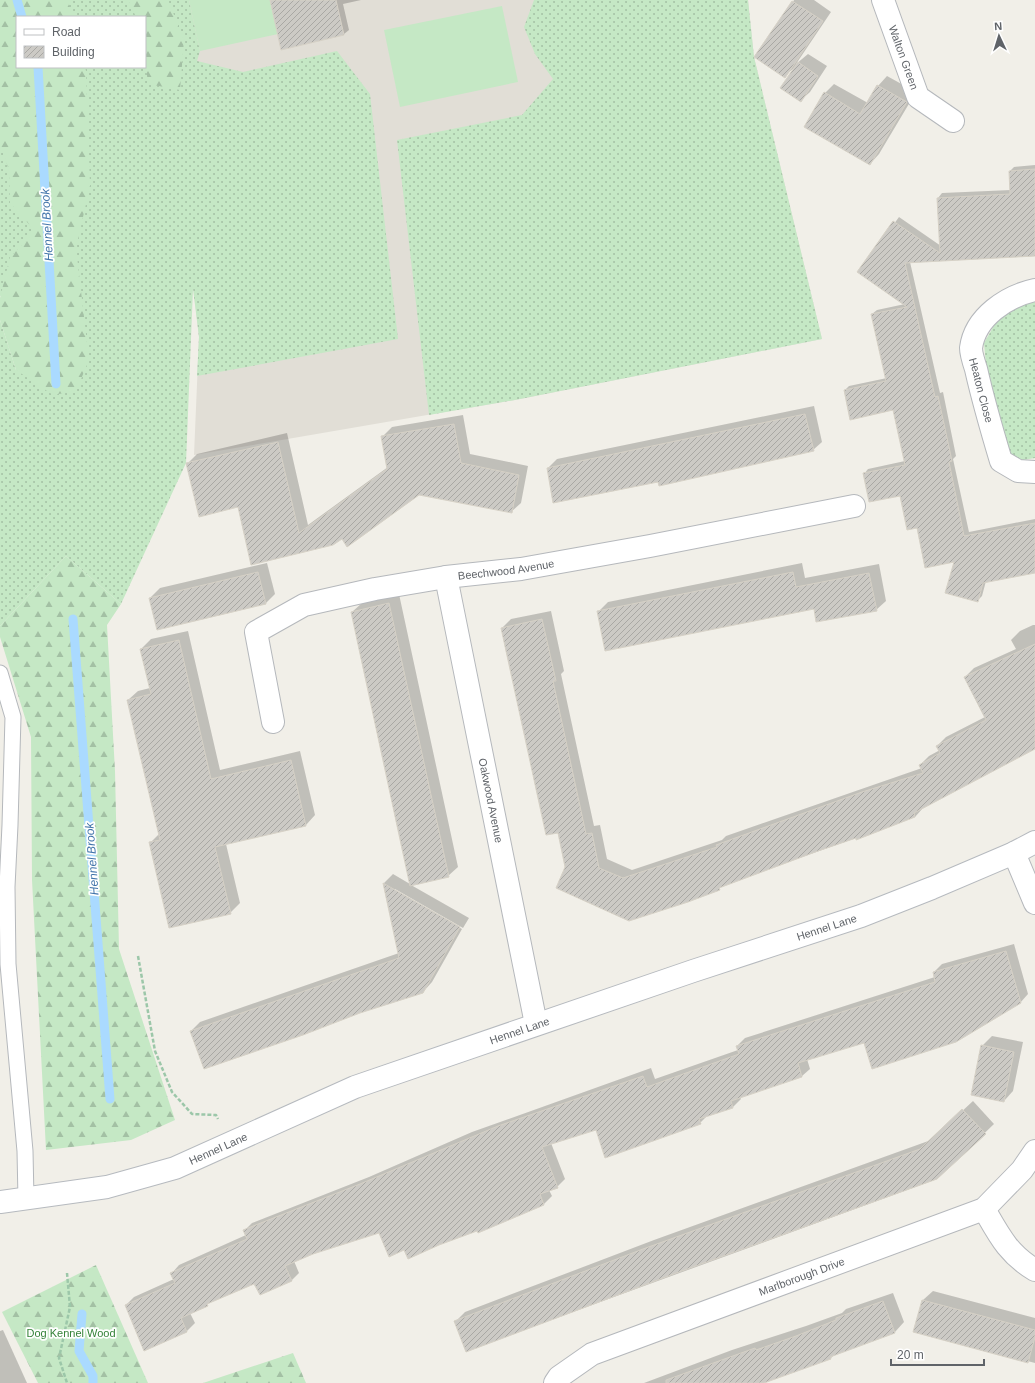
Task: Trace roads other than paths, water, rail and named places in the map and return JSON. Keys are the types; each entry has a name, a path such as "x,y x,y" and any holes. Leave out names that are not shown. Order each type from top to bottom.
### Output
{"street":[{"name":"Walton Green","path":"883,0 897,43 918,97 953,121"},
{"name":"Heaton Close","path":"1035,290 1013,297 993,309 979,326 971,349 982,397 1001,461 1018,471 1035,472"},
{"name":"Beechwood Avenue","path":"273,722 256,632 304,605 375,588 446,577 529,568 854,506"},
{"name":"Oakwood Avenue","path":"446,577 536,1024"},
{"name":"Hennel Lane","path":"0,1202 107,1187 175,1168 354,1087 536,1024 861,916 1014,853 1035,842"},
{"path":"1014,853 1035,903"},
{"name":"Marlborough Drive","path":"555,1383 559,1377 592,1354 984,1209 1022,1170 1035,1151"},
{"path":"984,1209 1004,1245 1020,1262 1035,1270"}],"lane":[{"path":"0,673 12,717 7,887 8,964 25,1151 26,1199"}],"waterway":[{"name":"Hennel Brook","path":"17,0 22,16"},
{"name":"Hennel Brook","path":"38,68 56,384"},
{"name":"Hennel Brook","path":"73,619 110,1099"},
{"name":"Hennel Brook","path":"82,1314 79,1351 93,1376 93,1383"}],"park label":[{"name":"Dog Kennel Wood","path":"71,1333"}]}
